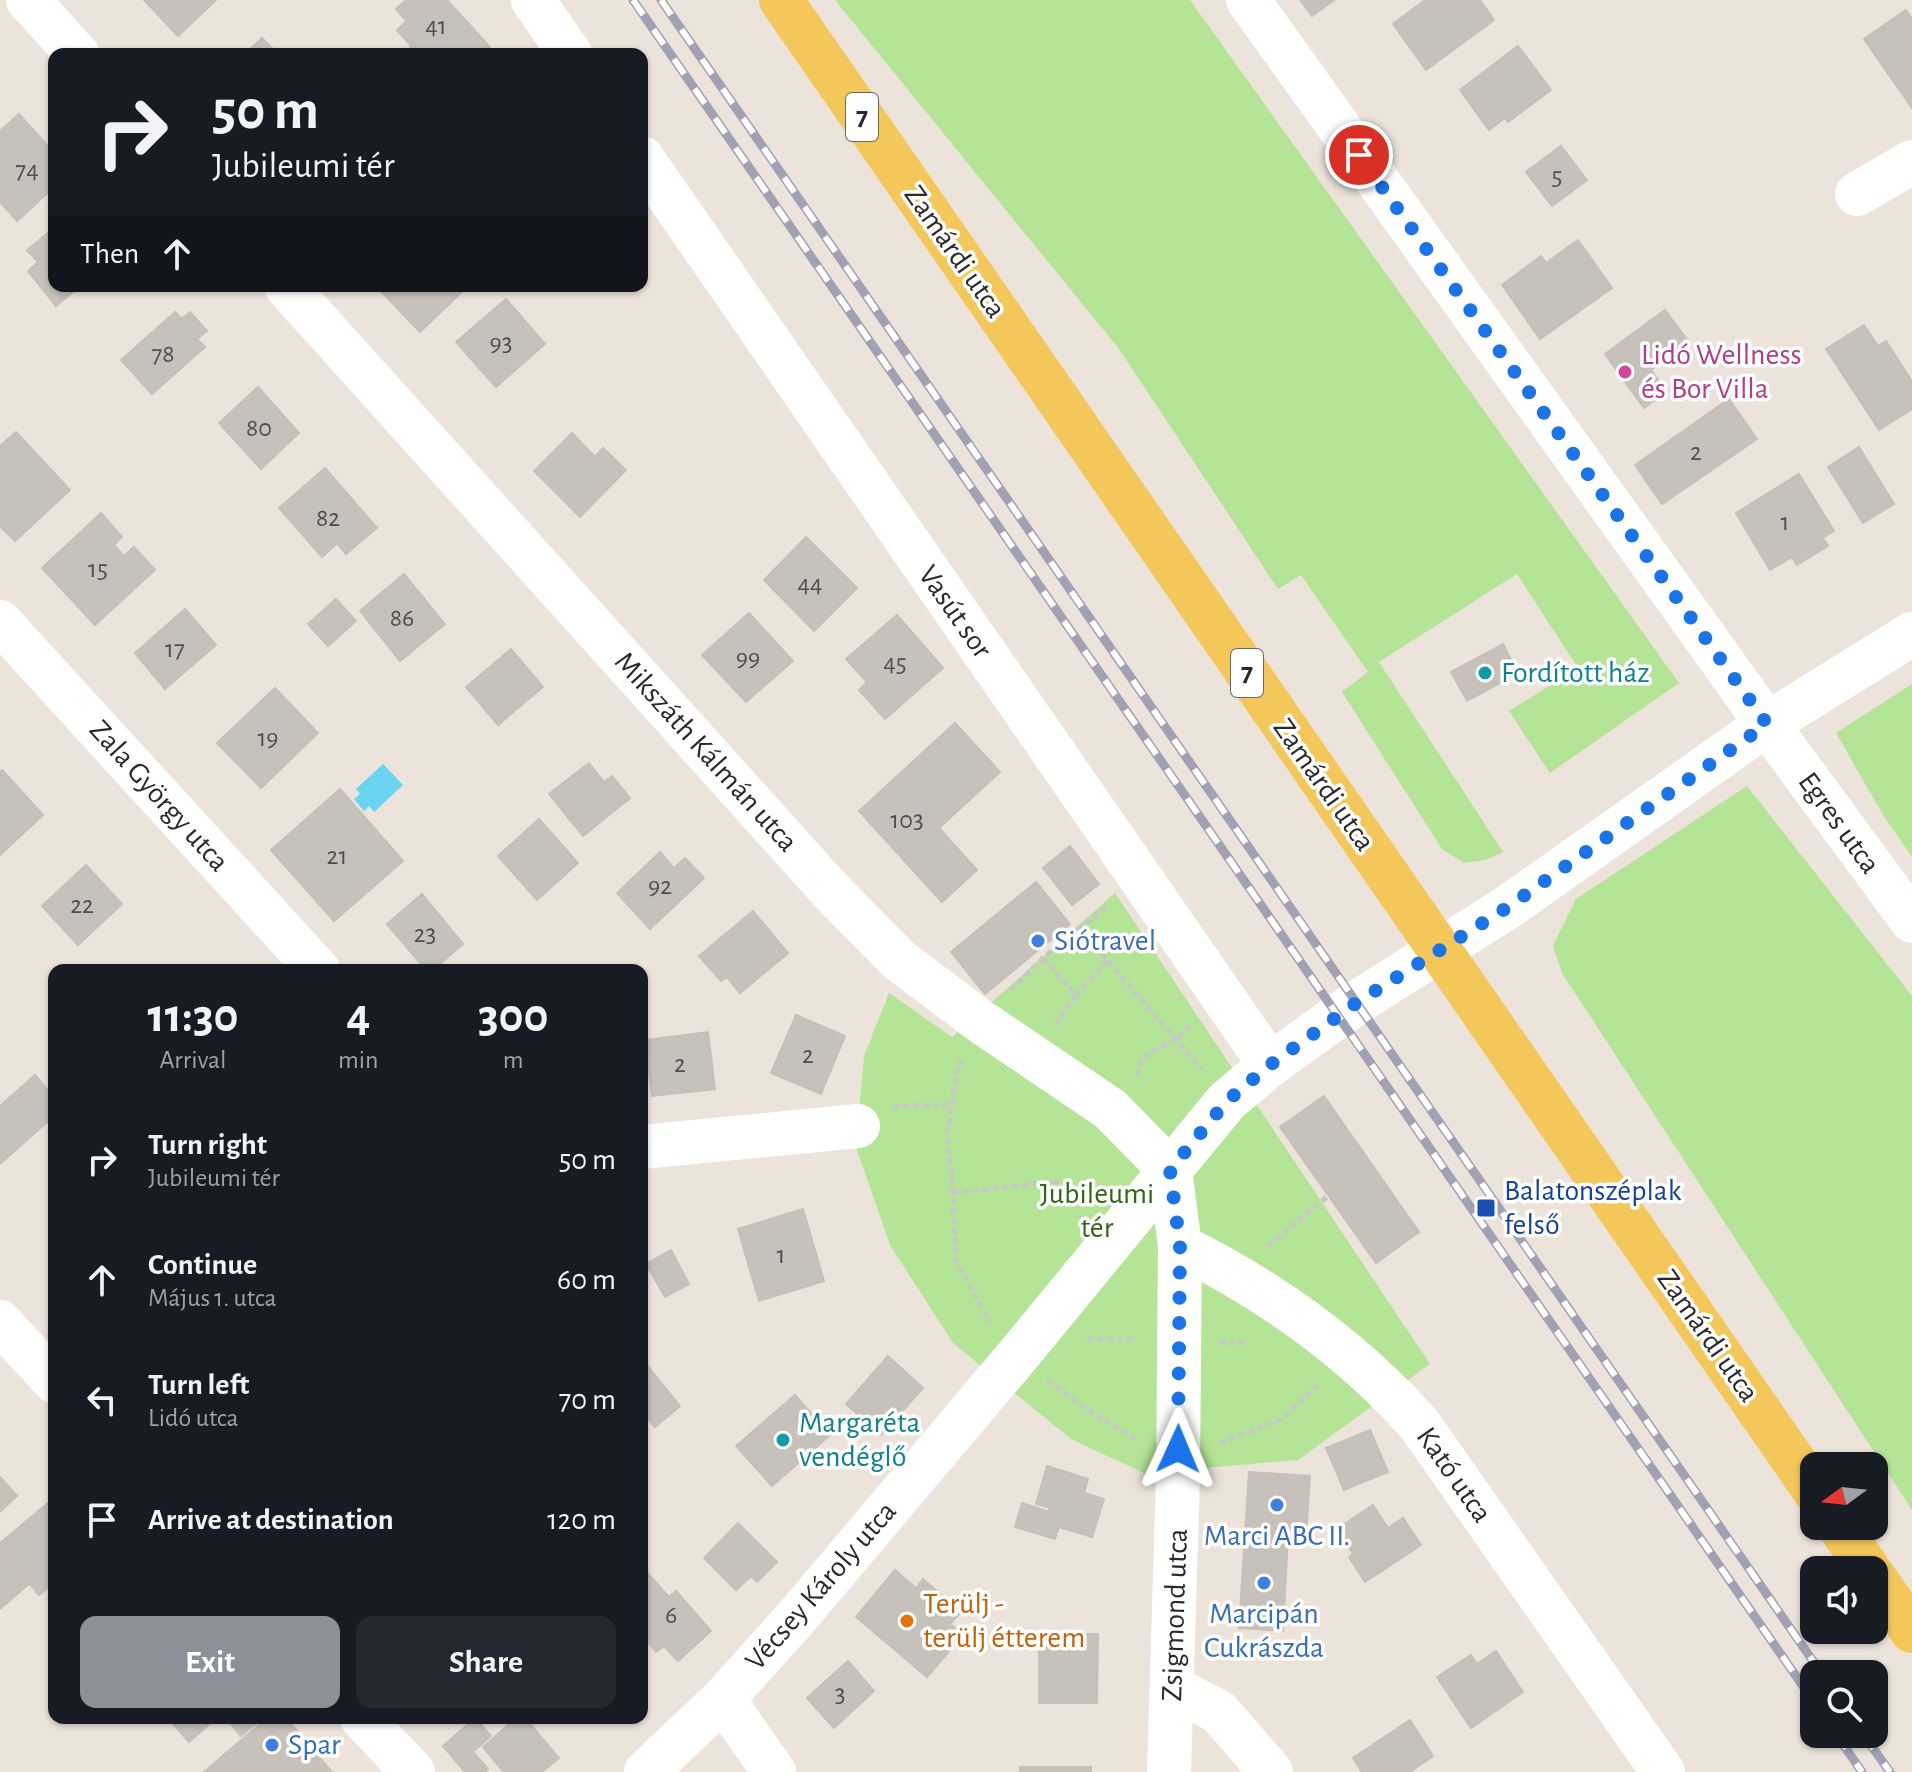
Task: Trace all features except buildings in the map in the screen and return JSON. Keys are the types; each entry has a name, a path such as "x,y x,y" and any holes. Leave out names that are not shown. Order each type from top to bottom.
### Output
{"main road":[{"name":"Zamárdi utca","path":"781,0 1800,1470"},
{"path":"1888,1597 1912,1631"}],"street":[{"path":"28,0 72,48"},
{"path":"533,0 566,48"},
{"name":"Egres utca","path":"1248,0 1767,724 1912,921"},
{"path":"1857,194 1912,162"},
{"name":"Vasút sor","path":"648,167 1270,1065"},
{"name":"Mikszáth Kálmán utca","path":"291,292 831,891 899,960 980,1021 1110,1109 1170,1170"},
{"name":"Zala György utca","path":"0,622 313,964"},
{"path":"1170,1170 1227,1101 1270,1065 1356,1003 1508,907 1767,724 1912,634"},
{"path":"648,1146 858,1126"},
{"name":"Zsigmond utca","path":"1169,1772 1178,1476 1180,1246 1170,1170"},
{"name":"Vécsey Károly utca","path":"646,1772 723,1699 795,1619 1170,1170"},
{"name":"Kató utca","path":"1180,1246 1235,1273 1308,1322 1391,1393 1419,1424 1663,1772"},
{"path":"0,1322 48,1374"},
{"path":"1173,1688 1219,1712 1271,1772"},
{"path":"723,1699 774,1772"},
{"path":"368,1724 413,1772"}],"path":[{"path":"1080,928 1176,1037 1227,1101"},
{"path":"1043,958 1076,995"},
{"path":"1032,1056 1076,995 1108,961"},
{"path":"1110,1109 1137,1079 1139,1064 1150,1050 1165,1046 1222,999"},
{"path":"953,1193 1060,1181"},
{"path":"1235,1273 1329,1195"}],"green space":[{"path":"835,0 1190,0 1679,683 1550,773 1509,711 1578,668 1517,574 1379,662 1503,852 1485,860 1464,863 1442,849 1342,692 1368,672 1301,575 1278,589 1119,349"},
{"path":"1912,684 1912,857 1883,815 1836,733"},
{"path":"1747,786 1912,996 1912,1510 1888,1473 1888,1452 1874,1452 1562,973 1553,946 1576,899"},
{"name":"Jubileumi tér","path":"1115,893 1430,1364 1298,1460 1144,1473 1071,1439 953,1343 890,1245 856,1147 864,1056 889,993 952,1037"}],"water":[{"path":"383,764 403,785 374,812 369,806 364,811 354,799 360,794 356,789"}],"railway":[{"path":"633,0 1800,1682"},
{"path":"661,0 1812,1660"},
{"path":"1846,1748 1862,1772"},
{"path":"1873,1748 1890,1772"}],"place":[{"name":"Lidó Wellness és Bor Villa","path":"1625,372"},
{"name":"Fordított ház","path":"1485,673"},
{"name":"Siótravel","path":"1038,941"},
{"name":"Balatonszéplak felső","path":"1486,1208"},
{"name":"Margaréta vendéglő","path":"783,1440"},
{"name":"Marci ABC II.","path":"1277,1505"},
{"name":"Marcipán Cukrászda","path":"1264,1583"},
{"name":"Terülj - terülj étterem","path":"907,1621"},
{"name":"Spar","path":"272,1745"}],"route":[{"path":"1178,1449 1180,1246 1170,1170 1227,1101 1270,1065 1356,1003 1508,907 1767,724 1359,155"}]}
